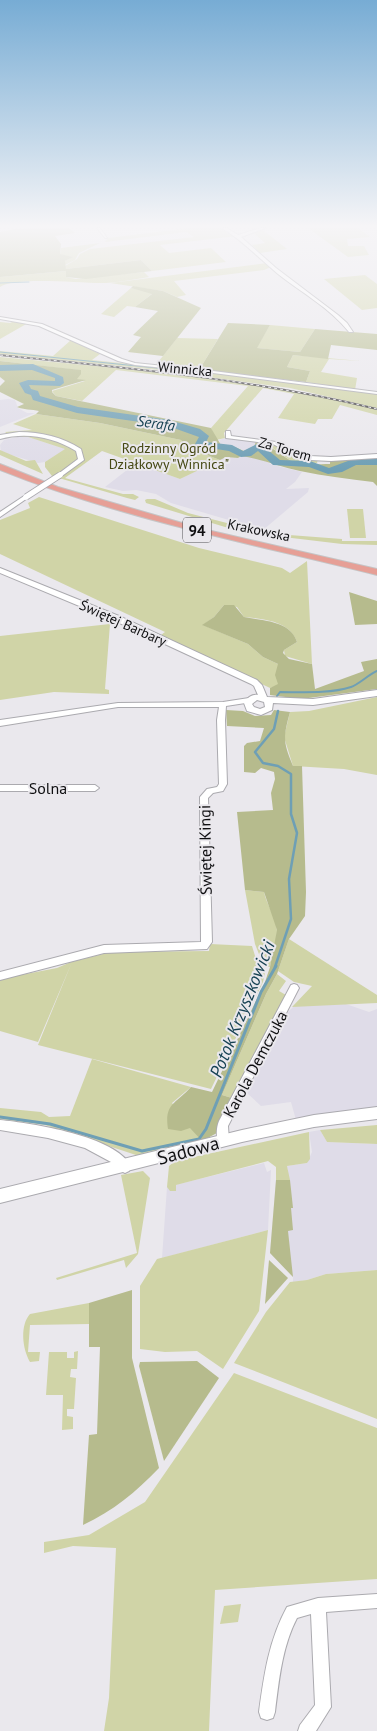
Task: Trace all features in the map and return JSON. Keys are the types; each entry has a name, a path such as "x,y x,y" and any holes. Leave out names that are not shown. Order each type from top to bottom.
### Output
{"main road":[{"name":"Krakowska","path":"0,460 41,478 135,504 136,513"},
{"name":"Krakowska","path":"0,467 35,482 136,513 229,538 319,556 377,572"}],"street":[{"path":"327,309 350,331"},
{"name":"Winnicka","path":"0,318 42,326 120,360 134,364 377,393"},
{"name":"Za Torem","path":"228,432 228,437 274,443 300,456 331,459 377,456"},
{"path":"0,437 17,433 32,433 79,450 81,460 0,515"},
{"name":"Świętej Barbary","path":"0,570 116,618 245,678 258,685 267,701"},
{"path":"245,678 251,686 250,702 255,711 261,712 267,701"},
{"path":"0,723 118,705 223,704 267,701 293,706 377,693"},
{"name":"Świętej Kingi","path":"0,976 104,949 204,946 207,942 204,797 210,791 220,789 223,784 221,720 223,704"},
{"name":"Solna","path":"0,788 95,788"},
{"name":"Karola Demczuka","path":"223,1141 224,1125 294,988"},
{"name":"Sadowa","path":"0,1196 223,1141 314,1121 377,1114"},
{"path":"0,1125 36,1130 107,1151 119,1158 125,1166"},
{"path":"266,1712 278,1642 284,1625 292,1612 318,1605 377,1601"},
{"path":"306,1731 323,1707 318,1605"}],"shaded area":[{"path":"0,400 15,400 18,408 27,413 35,413 0,427"},
{"path":"22,436 66,449 45,462 38,463 1,452 0,445 4,440"},
{"path":"225,438 256,441 254,447 245,451 221,445 219,440"},
{"path":"241,455 261,459 273,465 302,472 295,482 286,489 309,488 308,492 263,530 171,503 156,494 136,490 123,491 105,487 136,463 180,479 226,457 238,458"},
{"path":"346,1004 369,1012 377,1009 377,1110 296,1120 291,1102 261,1106 247,1093 283,1017 294,1006"},
{"path":"320,1130 327,1142 377,1144 377,1270 326,1274 293,1282 293,1277 270,1253 276,1180 289,1180 287,1166 307,1163 312,1152 309,1132"},
{"path":"264,1163 267,1172 271,1170 268,1230 162,1258 167,1187"}],"green space":[{"path":"107,309 124,309 114,317 101,314"},
{"path":"145,309 200,309 163,356 128,352 141,337 133,335 158,311"},
{"path":"14,321 28,323 0,339 0,322 10,323"},
{"path":"228,323 270,325 257,348 300,352 315,329 377,334 377,350 331,345 328,359 293,355 287,367 310,371 306,382 199,370"},
{"path":"270,325 315,329 300,352 256,348"},
{"path":"177,338 218,339 199,370 155,366"},
{"path":"71,340 100,354 92,360 178,369 177,371 169,371 0,354 0,351 53,356"},
{"path":"293,355 361,361 329,359 321,372 357,378 355,390 306,382 310,371 287,367"},
{"path":"0,357 190,376 284,390 377,409 377,415 340,405 332,419 318,419 315,424 278,418 294,394 263,388 224,433 225,438 216,440 211,428 248,386 116,370 82,401 56,396 52,391 85,381 76,379 78,370 0,361"},
{"path":"0,361 81,370 81,374 77,379 86,380 52,390 52,392 56,396 211,428 221,445 235,447 244,451 254,447 256,441 294,462 302,464 330,464 330,459 377,459 377,486 373,482 309,473 241,456 238,458 226,457 220,460 186,447 181,440 100,423 36,414 39,411 17,407 24,404 0,392 0,386 5,381 0,377"},
{"path":"181,369 377,394 377,408 290,388 179,373"},
{"name":"Rodzinny Ogród Działkowy \"Winnica\"","path":"36,414 100,423 181,440 186,447 220,460 180,479 102,451 65,478 123,494 133,494 139,497 135,500 52,476 45,467 45,462 65,449 28,437 11,437 5,432 32,430 13,424"},
{"path":"265,443 273,444 301,457 318,459 317,463 293,462"},
{"path":"0,450 26,461 35,460 43,474 0,455"},
{"path":"39,497 199,548 282,568 290,573 307,561 312,664 285,656 284,650 297,642 293,635 282,625 244,617 237,607 224,605 214,617 203,625 248,644 263,657 278,664 279,685 270,688 161,635 165,632 0,554 0,520 30,508 28,503"},
{"path":"155,499 188,513 270,534 270,537 225,527 146,503 145,500"},
{"path":"347,509 363,509 366,538 350,538"},
{"path":"276,534 342,539 342,541 377,541 377,545 342,544 275,536"},
{"path":"349,592 377,601 377,624 355,625"},
{"path":"224,605 234,605 244,617 275,623 288,629 297,642 284,650 283,653 289,659 312,664 315,689 364,671 361,662 377,659 377,689 301,699 270,695 270,688 278,684 275,675 278,664 263,657 248,644 202,625 214,617"},
{"path":"110,624 105,689 109,690 109,694 54,692 0,700 0,636"},
{"path":"377,697 377,775 344,769 293,766 284,737 290,712 309,711"},
{"path":"226,710 243,711 255,716 271,715 274,710 290,712 285,734 287,751 293,766 302,766 305,916 289,939 277,974 266,994 222,1095 235,1099 217,1133 202,1141 190,1128 181,1131 168,1129 168,1114 172,1105 191,1087 212,1092 265,982 277,930 264,892 245,890 237,812 273,810 271,793 275,779 274,772 261,768 255,773 244,772 244,746 247,743 260,741 264,728 227,726"},
{"path":"245,890 264,892 277,926 277,935 270,967 264,967 255,944"},
{"path":"289,939 377,995 377,1003 292,1007 312,986 294,982 278,971"},
{"path":"210,944 252,946 260,972 265,973 263,982 211,1089 38,1045 72,962 38,1042 0,1031 0,979 57,968 71,962 111,952 209,951"},
{"path":"277,974 286,981 279,991 286,995 235,1099 222,1095 266,994"},
{"path":"92,1059 191,1087 172,1103 202,1141 139,1156 45,1125 0,1119 0,1108 41,1112 49,1117 70,1116"},
{"path":"377,1125 377,1144 327,1142 320,1130"},
{"path":"309,1132 310,1159 307,1163 287,1166 290,1180 276,1180 276,1167 268,1161 176,1185 176,1191 170,1191 167,1187 169,1166 175,1161"},
{"path":"143,1171 150,1178 138,1254 126,1268 124,1260 57,1280 56,1278 137,1253 121,1175"},
{"path":"276,1180 290,1180 293,1230 288,1231 293,1277 270,1253"},
{"path":"268,1230 259,1311 223,1369 197,1351 165,1352 140,1349 140,1286 157,1259"},
{"path":"269,1260 288,1278 265,1304"},
{"path":"377,1270 377,1419 234,1363 266,1312 290,1282 307,1280 326,1274"},
{"path":"132,1290 132,1358 159,1468 124,1500 104,1514 83,1525 89,1435 97,1434 100,1347 89,1347 89,1303"},
{"path":"89,1303 90,1324 30,1325 28,1352 40,1352 39,1361 30,1362 25,1350 23,1330 30,1314"},
{"path":"78,1351 77,1369 71,1369 70,1377 76,1378 74,1409 67,1409 67,1416 73,1417 73,1429 62,1430 63,1395 46,1395 49,1352 67,1352 67,1358 74,1358 74,1352"},
{"path":"197,1361 219,1378 164,1461 139,1366 140,1362"},
{"path":"234,1373 377,1428 377,1579 215,1590 209,1731 104,1731 109,1698 116,1548 73,1546 44,1553 44,1542 89,1535 145,1502"},
{"path":"241,1604 238,1622 220,1624 224,1606"}],"waterway":[{"path":"0,352 176,370"},
{"name":"Serafa","path":"0,368 33,367 59,377 60,383 55,384 23,383 28,391 35,393 36,398 77,410 103,412 137,420 169,423 197,431 204,436 200,444 232,448 241,454 247,454 257,447 277,463 310,464 328,471 338,470 356,462 377,462"},
{"name":"Potok Krzyszkowicki","path":"277,696 280,692 316,692 343,689 354,686 377,671"},
{"name":"Potok Krzyszkowicki","path":"275,967 291,919 289,879 297,833 291,814 291,774 278,766 263,763 255,752 274,729 278,711"},
{"name":"Potok Krzyszkowicki","path":"0,1117 50,1124 142,1151 199,1139 206,1129 261,992 276,966"}],"railway":[{"path":"0,355 237,382 377,409"}]}
